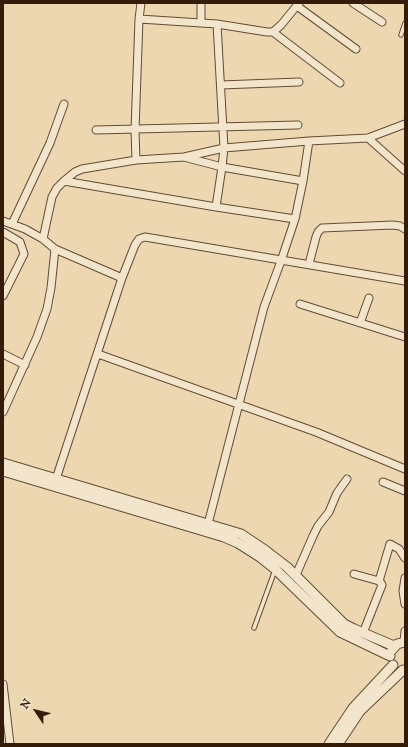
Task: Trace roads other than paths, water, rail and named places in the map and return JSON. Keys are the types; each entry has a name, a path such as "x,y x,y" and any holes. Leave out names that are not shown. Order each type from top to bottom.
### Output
{"street":[{"path":"136,160 135,130 140,3"},
{"path":"201,3 201,23"},
{"path":"353,3 382,22"},
{"path":"273,32 298,5 356,49"},
{"path":"139,19 217,24 273,32 340,83"},
{"path":"216,207 224,148 217,24"},
{"path":"221,85 299,82"},
{"path":"12,224 50,143 64,104"},
{"path":"42,238 52,197 57,188 75,172 82,169 136,160 184,157 224,148 368,138 405,124"},
{"path":"96,130 298,125"},
{"path":"368,138 405,171"},
{"path":"208,524 264,307 295,219 309,141"},
{"path":"184,157 222,167 303,181"},
{"path":"64,181 295,219"},
{"path":"3,221 42,238 55,249 122,278"},
{"path":"309,264 318,232 322,228 393,225 400,226 405,229"},
{"path":"3,232 20,242 24,254 3,296"},
{"path":"55,483 122,278 135,245 139,239 145,237 405,281"},
{"path":"3,412 37,337 47,309 55,249"},
{"path":"360,323 369,298"},
{"path":"300,304 405,338"},
{"path":"98,354 316,432 405,469"},
{"path":"6,355 25,365"},
{"path":"3,463 55,483 224,537 296,576 344,624 394,646 404,642 405,631"},
{"path":"3,471 55,483 241,534 278,565 340,632 392,661 399,669 404,670"},
{"path":"296,576 318,526 329,512 341,486 348,479"},
{"path":"383,482 405,491"},
{"path":"363,633 382,585 379,581 390,544 399,548 405,558"},
{"path":"354,574 379,581"},
{"path":"405,578 403,591 405,604"},
{"path":"329,744 353,708 392,661 394,646"},
{"path":"338,744 360,711 404,670"},
{"path":"3,684 10,744"}],"lane":[{"path":"401,36 405,23"},
{"path":"254,628 278,565"}]}
